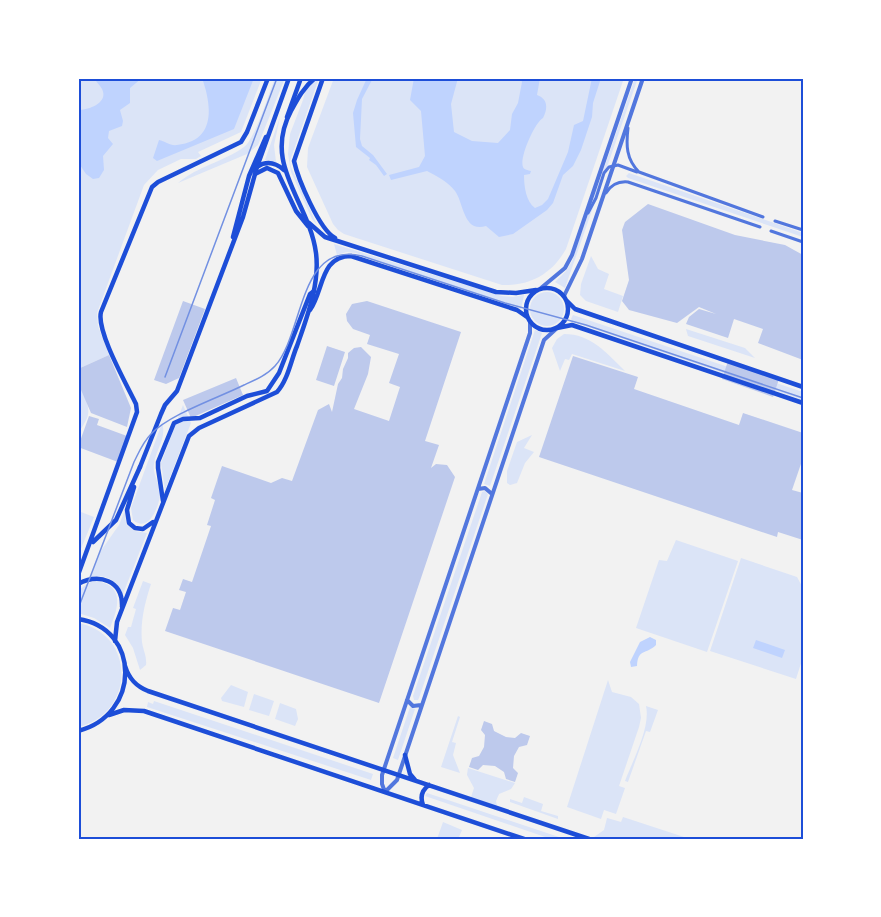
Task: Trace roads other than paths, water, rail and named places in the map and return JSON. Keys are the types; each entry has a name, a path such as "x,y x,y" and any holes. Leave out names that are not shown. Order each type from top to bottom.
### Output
{"main road":[{"path":"78,575 137,412 136,404 104,334 100,322 101,312 152,188 158,182 241,142 268,78"},
{"path":"89,547 116,520 140,467 160,414 177,391 243,217 257,167 289,78"},
{"path":"115,641 115,628 192,432 274,394 280,389 309,311 316,280 316,252 309,226 284,170 281,144 287,117 301,78"},
{"path":"287,117 299,95 315,78"},
{"path":"323,78 294,163 320,224 327,233 345,243"},
{"path":"231,248 253,164 270,128"},
{"path":"257,167 263,163 272,163 284,170"},
{"path":"255,174 267,168 278,173 296,211 309,226 321,234 496,292 516,293 554,288 575,309 791,383 803,385"},
{"path":"309,311 315,302 330,263 340,257 351,256 517,310 542,330 572,325 803,403"},
{"path":"529,320 526,305 531,294 539,289"},
{"path":"163,501 158,462 174,423 183,418 192,420 200,418 247,396 267,391 279,374 310,294 314,291"},
{"path":"556,328 566,319 568,313 565,298"},
{"path":"140,467 127,510 128,520 132,526 143,529 158,516"},
{"path":"78,584 96,578 111,582 120,594 121,612"},
{"path":"78,619 94,624 115,641 131,680 148,691 589,839"},
{"path":"78,731 100,722 117,705 123,692 125,666"},
{"path":"109,715 124,710 144,711 524,839"},
{"path":"405,755 410,774 416,781"},
{"path":"423,805 423,792 429,785"}],"street":[{"path":"539,289 565,268 572,255 632,78"},
{"path":"565,298 582,259 643,78"},
{"path":"628,121 627,153 632,165 642,173"},
{"path":"584,220 595,200 604,173 609,167 618,165 763,217"},
{"path":"602,199 613,185 622,181 628,182 760,227"},
{"path":"775,221 803,230"},
{"path":"771,231 803,242"},
{"path":"385,792 382,780 384,770 530,333 529,320"},
{"path":"385,792 397,780 544,340 556,328"},
{"path":"478,489 485,488 493,494"},
{"path":"407,700 413,706 422,705"}],"water":[{"path":"94,78 142,78 130,88 130,103 120,110 122,126 109,131 108,138 113,144 103,156 104,170 99,178 93,179 86,174 78,162 80,143 78,110 92,107 103,98 102,89"},
{"path":"202,78 254,78 234,129 157,161 153,158 159,140 174,145 190,142 199,137 205,129 209,110"},
{"path":"367,78 373,78 362,99 360,139 362,146 373,155 387,174 384,176 369,160 370,158 356,147 353,113"},
{"path":"414,78 458,78 451,104 454,132 472,141 498,143 510,130 512,114 518,103 522,82 520,78 540,78 537,95 545,101 546,111 528,141 522,162 524,169 531,171 530,174 524,175 524,184 528,198 535,208 548,199 568,152 574,125 583,121 592,78 601,78 581,150 573,166 563,175 553,203 547,210 513,234 499,237 486,226 478,227 468,221 455,191 431,173 427,171 391,180 389,175 419,167 425,156 421,111 410,100"},
{"path":"650,637 656,640 656,645 641,654 637,666 631,667 630,662 640,642"},
{"path":"756,640 785,650 782,658 753,648"}],"tram line":[{"path":"165,377 277,78"},
{"path":"78,609 134,462 146,440 170,420 257,379 272,369 284,351 314,275 325,262 341,255 362,256 505,303 586,325 803,398"}]}
